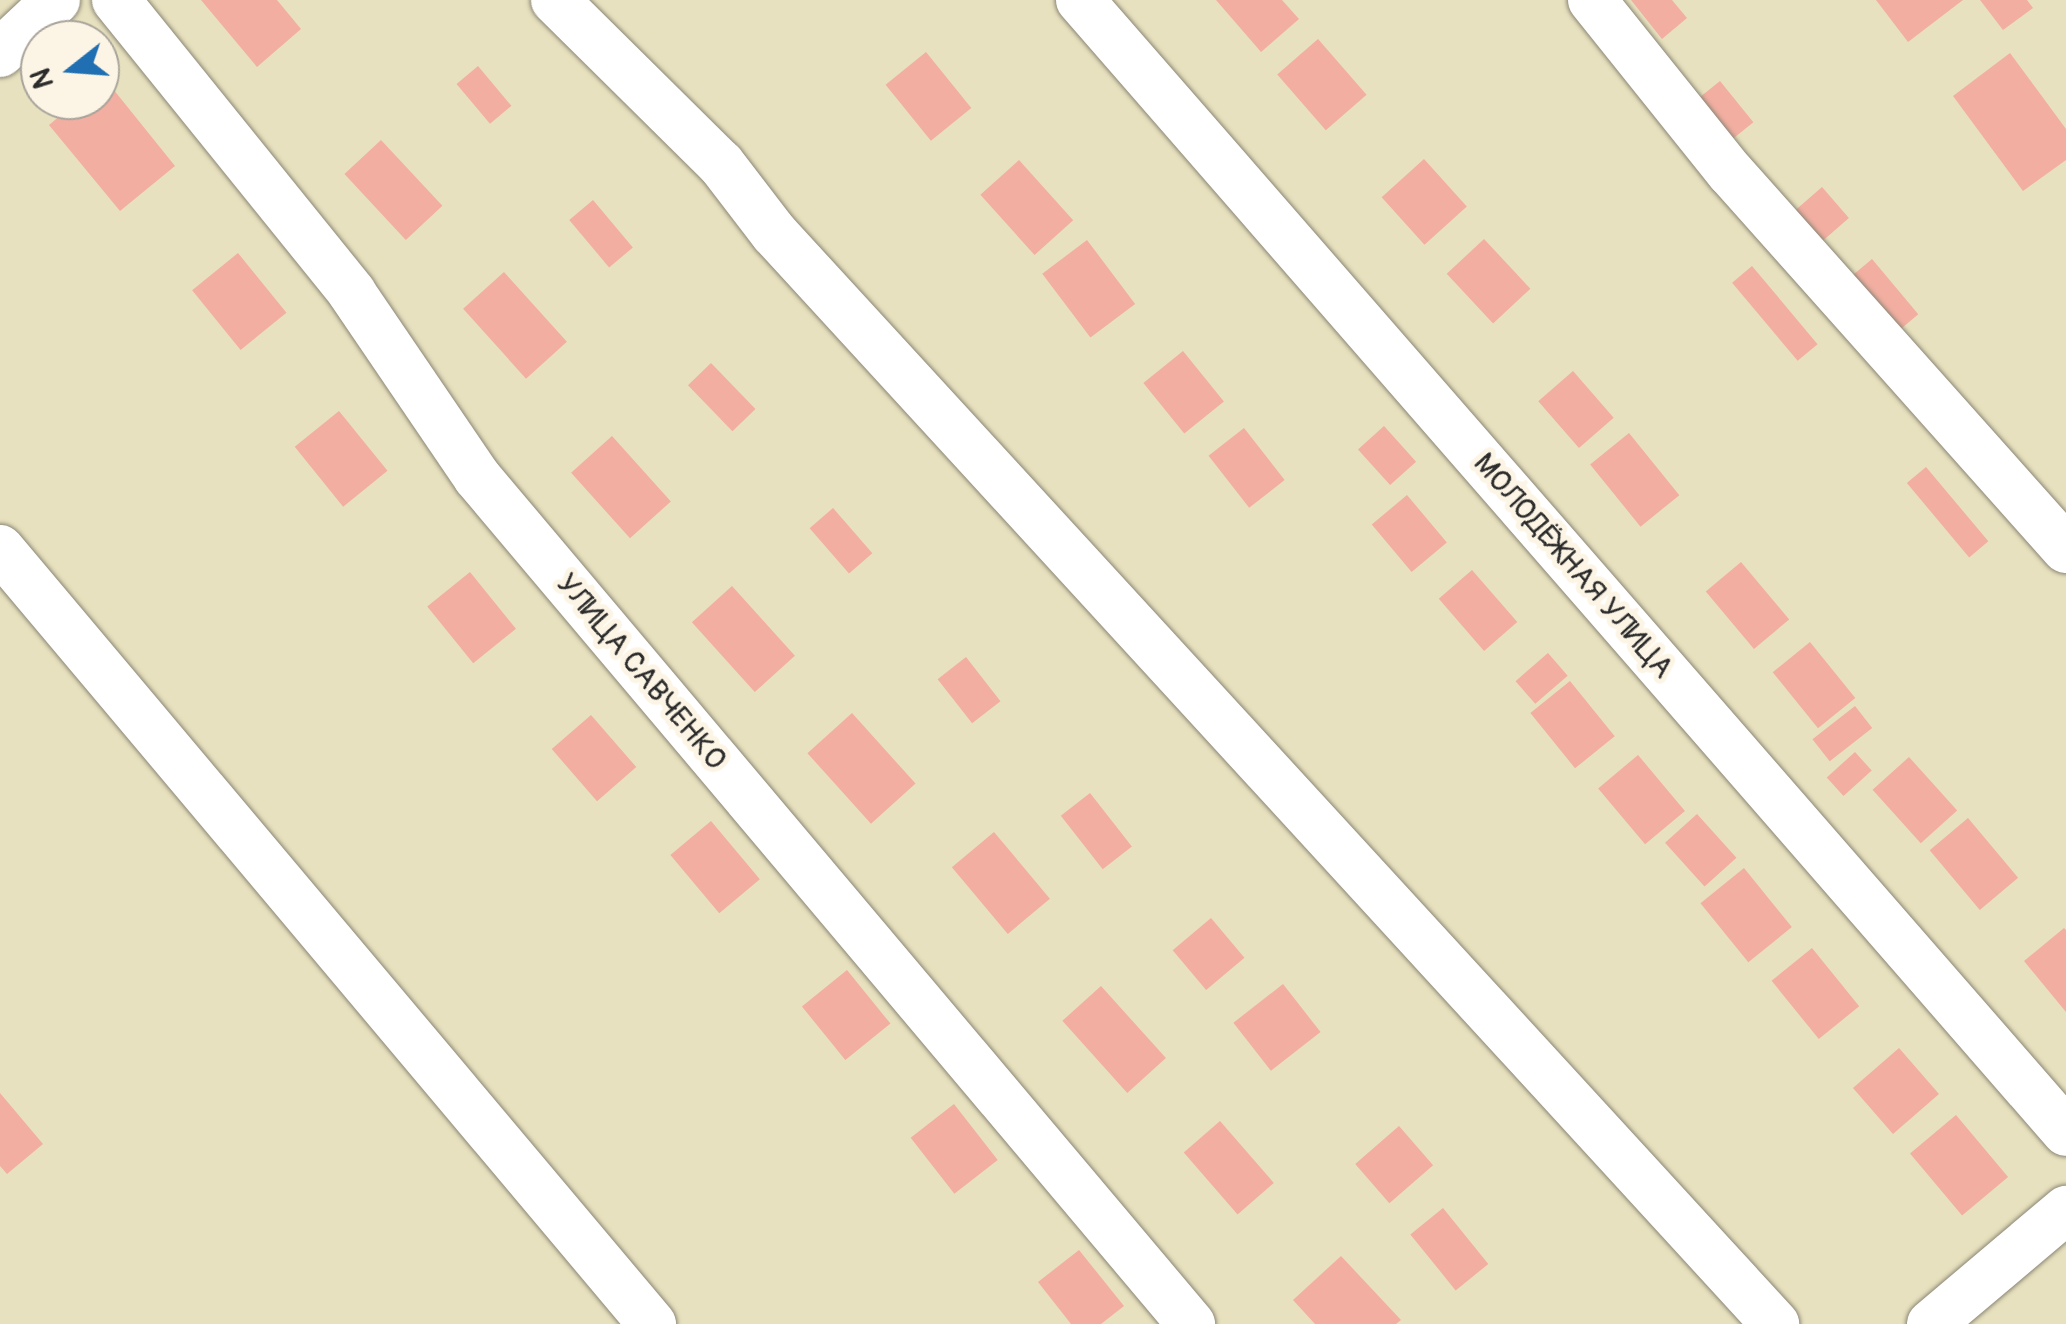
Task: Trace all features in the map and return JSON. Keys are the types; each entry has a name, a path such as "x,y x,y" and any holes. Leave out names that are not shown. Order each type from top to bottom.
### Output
{"street":[{"path":"0,53 56,0"},
{"name":"УЛИЦА САВЧЕНКО","path":"116,0 352,293 477,478 1191,1324"},
{"path":"555,0 721,164 774,232 1776,1324"},
{"name":"МОЛОДЁЖНАЯ УЛИЦА","path":"1080,0 2066,1132"},
{"path":"1592,0 1730,172 2066,549"},
{"path":"0,549 652,1324"},
{"path":"1932,1324 2066,1210"}],"building":[{"path":"201,0 277,0 301,29 257,67"},
{"path":"1216,0 1282,0 1299,19 1261,52"},
{"path":"1631,0 1672,0 1687,18 1662,39"},
{"path":"1876,0 1963,0 1908,42"},
{"path":"1980,0 2027,0 2033,8 2003,30"},
{"path":"1318,39 1367,95 1326,130 1277,74"},
{"path":"926,52 971,108 931,141 886,85"},
{"path":"2010,53 2066,129 2066,160 2023,191 1953,96"},
{"path":"478,66 511,106 490,124 457,84"},
{"path":"1720,81 1753,122 1732,140 1698,99"},
{"path":"120,98 175,166 120,211 49,125 55,120 120,120"},
{"path":"381,140 442,206 406,240 344,174"},
{"path":"1424,159 1467,207 1424,245 1382,197"},
{"path":"1019,160 1073,220 1035,255 980,195"},
{"path":"1822,187 1849,218 1822,241 1796,210"},
{"path":"593,200 633,247 609,267 569,220"},
{"path":"1484,239 1530,289 1493,324 1447,274"},
{"path":"1087,240 1135,304 1090,338 1042,274"},
{"path":"238,253 286,313 241,350 192,290"},
{"path":"1872,259 1918,314 1897,332 1851,277"},
{"path":"1752,266 1818,344 1798,361 1732,283"},
{"path":"504,272 567,342 526,379 463,309"},
{"path":"1183,351 1224,402 1184,434 1143,383"},
{"path":"711,363 755,409 732,431 688,385"},
{"path":"1573,371 1614,418 1579,448 1538,401"},
{"path":"339,411 387,471 343,507 295,447"},
{"path":"1384,426 1416,462 1390,485 1358,449"},
{"path":"1244,428 1285,480 1249,508 1209,456"},
{"path":"1629,433 1679,495 1640,527 1590,464"},
{"path":"612,436 671,501 630,538 571,473"},
{"path":"1926,467 1988,541 1969,557 1907,483"},
{"path":"1407,495 1447,542 1412,572 1372,525"},
{"path":"833,508 872,553 849,574 810,528"},
{"path":"1741,562 1789,619 1754,649 1706,592"},
{"path":"1472,570 1517,622 1484,651 1439,599"},
{"path":"470,572 516,629 473,663 427,607"},
{"path":"732,586 795,656 755,692 692,622"},
{"path":"1810,642 1855,698 1818,728 1773,672"},
{"path":"1548,653 1568,676 1535,704 1516,681"},
{"path":"966,657 1000,701 972,723 938,679"},
{"path":"1570,681 1615,736 1575,768 1530,713"},
{"path":"1855,706 1872,728 1830,761 1812,739"},
{"path":"852,713 916,784 871,824 807,753"},
{"path":"591,715 636,767 597,801 552,749"},
{"path":"1855,752 1872,771 1843,796 1827,777"},
{"path":"1638,755 1685,811 1645,844 1598,788"},
{"path":"1909,757 1957,811 1921,843 1873,790"},
{"path":"1090,793 1132,847 1103,869 1061,816"},
{"path":"1697,814 1736,858 1705,887 1665,843"},
{"path":"1968,818 2018,878 1980,910 1930,850"},
{"path":"711,821 760,879 719,913 670,855"},
{"path":"994,832 1050,899 1008,934 952,867"},
{"path":"1744,868 1792,927 1748,962 1700,903"},
{"path":"1211,918 1244,958 1206,990 1173,950"},
{"path":"2066,930 2066,1012 2024,961"},
{"path":"1812,948 1859,1006 1819,1039 1772,981"},
{"path":"847,970 890,1024 845,1060 802,1007"},
{"path":"1283,984 1321,1032 1271,1071 1233,1023"},
{"path":"1101,986 1166,1058 1127,1093 1062,1021"},
{"path":"1899,1048 1939,1094 1893,1134 1853,1088"},
{"path":"0,1093 43,1144 7,1174 0,1166"},
{"path":"954,1104 998,1160 954,1194 911,1138"},
{"path":"1956,1115 2008,1177 1962,1216 1910,1154"},
{"path":"1220,1121 1274,1183 1238,1214 1184,1152"},
{"path":"1399,1126 1433,1165 1389,1203 1355,1164"},
{"path":"1443,1208 1488,1264 1456,1290 1410,1234"},
{"path":"1079,1250 1124,1306 1101,1324 1071,1324 1038,1282"},
{"path":"1341,1256 1401,1320 1396,1324 1315,1324 1293,1300"}]}
